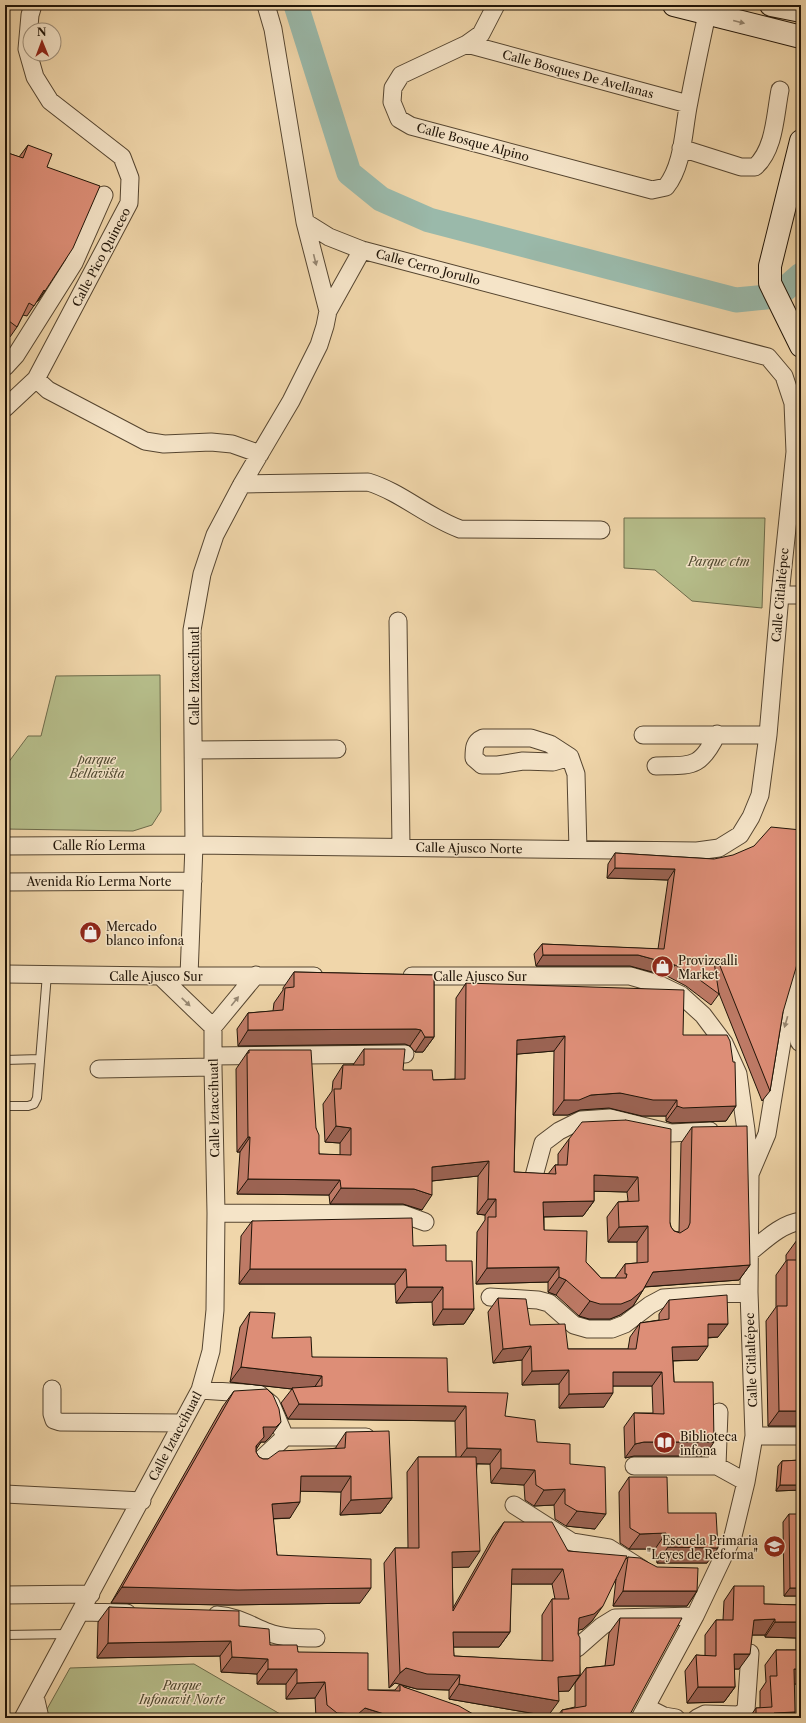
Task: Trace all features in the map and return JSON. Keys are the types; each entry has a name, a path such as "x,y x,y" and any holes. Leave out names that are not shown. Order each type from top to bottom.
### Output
{"main road":[{"path":"674,5 708,10 801,37"},
{"path":"772,5 801,11"},
{"path":"801,141 770,266 770,283 801,346"}],"street":[{"name":"Calle Pico Quinceo","path":"5,408 36,379 129,203 130,178 122,157 50,101 35,77 27,49 30,15 33,5"},
{"path":"266,5 273,29 305,222"},
{"name":"Calle Bosque Alpino","path":"496,5 481,34 467,44 401,75 393,88 392,102 399,118 411,126 652,190 666,187 674,176 681,148"},
{"path":"708,10 688,104 681,148 741,167 755,167 762,161 771,138 780,90"},
{"name":"Calle Bosques De Avellanas","path":"467,44 688,104"},
{"path":"5,367 16,355 74,263 104,195"},
{"name":"Calle Cerro Jorullo","path":"305,222 329,237 362,250 768,357"},
{"name":"Calle Iztaccíhuatl","path":"305,222 328,311"},
{"name":"Calle Iztaccíhuatl","path":"189,976 194,845 192,630 202,574 216,535 242,484 291,401 319,345 328,311 362,250"},
{"name":"Calle Citlaltépec","path":"740,835 752,817 760,795 768,735 780,595 795,452 793,403 784,376 768,357"},
{"path":"36,379 48,390 145,440 164,444 211,442 232,444 260,454"},
{"path":"242,484 368,482 380,486 444,523 460,529 601,530"},
{"path":"780,595 801,595"},
{"path":"398,621 401,847"},
{"path":"656,766 682,765 699,762 709,751 717,734"},
{"path":"643,735 768,735"},
{"path":"570,757 553,762 523,761 498,765 482,765 474,758 474,745 478,740 483,738 531,738 550,744 570,757 576,774 578,850"},
{"path":"194,750 337,749"},
{"name":"Calle Ajusco Norte","path":"194,845 698,851 719,848 740,835"},
{"name":"Calle Río Lerma","path":"5,846 194,845"},
{"name":"Avenida Río Lerma Norte","path":"5,882 193,881"},
{"name":"Calle Ajusco Sur","path":"5,974 327,976"},
{"path":"160,976 213,1028 256,976"},
{"name":"Calle Ajusco Sur","path":"399,976 630,976 658,984 681,995 703,1015 724,1042 738,1074 733,1130 750,1174"},
{"path":"800,980 801,1041"},
{"name":"Calle Citlaltépec","path":"643,1713 695,1616 733,1536 746,1482 754,1436 749,1292 750,1174 768,1134 785,1024 800,980"},
{"name":"Calle Iztaccíhuatl","path":"23,1718 142,1501 200,1390 211,1351 215,1310 216,1213 213,1028"},
{"path":"99,1069 213,1061 311,1062 405,1054"},
{"path":"534,1176 542,1143 559,1131 581,1120 610,1118 671,1141 733,1130"},
{"path":"216,1213 403,1214 425,1222"},
{"path":"750,1252 773,1234 792,1222 801,1221"},
{"path":"750,1224 773,1234"},
{"path":"490,1297 538,1300 549,1304 574,1325 588,1329 612,1329 625,1324 663,1298 749,1292"},
{"path":"52,1389 52,1414 54,1420 60,1422 182,1423"},
{"path":"200,1390 259,1394 271,1404 285,1437"},
{"path":"717,1466 719,1412"},
{"path":"754,1436 801,1436"},
{"path":"255,1465 285,1437 376,1437"},
{"path":"634,1466 717,1466 746,1482"},
{"path":"5,1494 142,1501"},
{"path":"514,1505 572,1542 610,1548 647,1572 660,1573"},
{"path":"695,1573 715,1572"},
{"path":"5,1595 91,1594"},
{"path":"81,1612 143,1614"},
{"path":"205,1615 220,1615 238,1618 267,1632 287,1637 316,1638"},
{"path":"577,1648 602,1626 615,1618 695,1616"},
{"path":"697,1718 705,1714 739,1715 746,1710 750,1653"},
{"path":"35,1696 40,1718"},
{"path":"643,1713 676,1718"}],"lane":[{"path":"5,1106 28,1106 34,1104 37,1098 47,974"},
{"path":"5,1060 40,1059"},
{"path":"5,1635 69,1634"}],"green space":[{"name":"Parque ctm","path":"624,518 765,518 762,608 692,601 655,570 624,568"},
{"name":"parque Bellavista","path":"160,675 161,811 152,825 133,831 5,829 5,767 28,736 41,736 56,676"},
{"name":"Parque Infonavit Norte","path":"194,1664 287,1718 42,1718 70,1668"}],"building":[{"path":"28,145 52,154 47,167 100,186 73,248 34,306 29,303 17,327 5,318 5,152 23,158"},
{"name":"Provizcalli Market","path":"771,827 801,830 801,927 798,961 783,1012 770,1091 718,961 714,962 719,994 693,975 675,965 638,955 543,955 542,944 664,949 675,869 615,868 615,853 714,859 733,855 754,846"},
{"path":"294,972 434,975 434,1037 425,1037 421,1030 416,1029 248,1030 248,1013 283,1010 285,988 294,987"},
{"path":"466,983 684,990 683,1035 727,1035 730,1041 733,1062 735,1062 736,1106 683,1108 677,1106 677,1100 653,1100 620,1093 591,1095 579,1100 564,1100 565,1036 517,1040 514,1172 556,1174 555,1165 567,1165 569,1139 582,1122 626,1120 671,1129 670,1223 674,1231 680,1233 688,1228 690,1223 692,1127 747,1126 750,1265 653,1272 643,1290 631,1300 621,1304 600,1304 590,1301 566,1280 559,1277 559,1267 487,1268 488,1217 496,1217 496,1199 488,1199 489,1161 432,1167 432,1195 414,1189 341,1188 340,1180 248,1179 250,1137 248,1137 247,1053 249,1053 249,1050 311,1050 316,1128 319,1135 319,1154 351,1155 351,1128 336,1126 334,1089 341,1089 343,1065 364,1065 364,1049 405,1049 403,1070 432,1070 433,1080 465,1079","holes":["594,1175 638,1177 639,1201 618,1202 619,1227 648,1226 648,1262 625,1264 625,1274 627,1274 626,1278 601,1278 586,1262 587,1231 544,1230 543,1202 594,1201"]},
{"path":"412,1218 413,1246 446,1245 446,1261 472,1261 474,1309 443,1309 443,1287 407,1287 406,1269 250,1269 252,1221"},
{"path":"797,1240 801,1240 801,1411 779,1411 777,1306 787,1306 787,1260 797,1260"},
{"path":"727,1295 728,1324 708,1324 708,1346 672,1347 674,1382 713,1382 714,1442 644,1442 635,1444 634,1413 664,1414 662,1372 613,1372 613,1393 569,1394 569,1370 532,1371 531,1346 503,1349 498,1298 526,1299 530,1325 565,1324 568,1349 636,1349 640,1323 669,1319 669,1300"},
{"path":"250,1312 275,1313 272,1338 311,1337 312,1357 447,1358 448,1392 508,1393 505,1416 535,1420 537,1442 570,1444 570,1464 605,1467 606,1514 577,1511 565,1504 565,1489 544,1490 536,1485 535,1470 501,1468 501,1449 467,1448 466,1406 299,1404 292,1388 322,1386 322,1376 241,1367"},
{"path":"267,1389 273,1395 279,1409 281,1422 276,1427 263,1427 264,1437 256,1446 256,1452 259,1457 263,1459 268,1459 279,1451 345,1448 346,1432 389,1431 392,1498 351,1500 351,1476 301,1476 300,1502 272,1504 277,1555 371,1559 371,1588 238,1590 122,1587 234,1391"},
{"path":"418,1457 476,1457 480,1551 452,1552 453,1611 504,1522 552,1522 568,1551 627,1556 603,1606 594,1614 579,1618 578,1634 580,1638 580,1675 558,1677 559,1701 459,1684 460,1675 427,1674 406,1668 400,1673 395,1548 419,1548","holes":["512,1569 563,1569 569,1599 552,1599 553,1661 454,1656 453,1632 510,1632"]},
{"path":"801,1460 801,1485 780,1485 782,1461"},
{"path":"629,1477 667,1477 668,1513 716,1513 718,1548 668,1547 666,1533 640,1534 630,1528"},
{"path":"789,1514 801,1514 801,1588 790,1588"},
{"path":"628,1557 640,1558 657,1567 698,1568 697,1591 623,1591"},
{"path":"734,1586 764,1586 764,1604 801,1605 801,1622 775,1622 775,1619 754,1620 750,1654 734,1654 735,1687 698,1687 696,1655 716,1656 716,1620 733,1620"},
{"path":"109,1607 239,1611 239,1626 269,1629 270,1645 297,1645 298,1652 368,1653 368,1690 400,1691 400,1684 404,1687 459,1706 480,1718 397,1718 365,1708 358,1714 337,1713 327,1705 325,1682 297,1683 297,1669 268,1669 268,1659 232,1657 231,1641 108,1643"},
{"path":"620,1618 682,1618 628,1718 562,1718 562,1710 586,1706 586,1668 614,1665"},
{"path":"776,1650 801,1650 801,1669 794,1669 795,1712 774,1713 774,1718 756,1718 756,1708 772,1707 770,1676 777,1676"}],"waterway":[{"path":"296,5 349,173 381,199 429,220 736,300 766,297"},
{"path":"785,289 801,275"}],"place":[{"name":"Mercado blanco infona","path":"91,933"},
{"name":"Provizcalli Market","path":"663,967"},
{"name":"Biblioteca infona","path":"665,1443"},
{"name":"Escuela Primaria \"Leyes de Reforma\"","path":"774,1547"}]}
